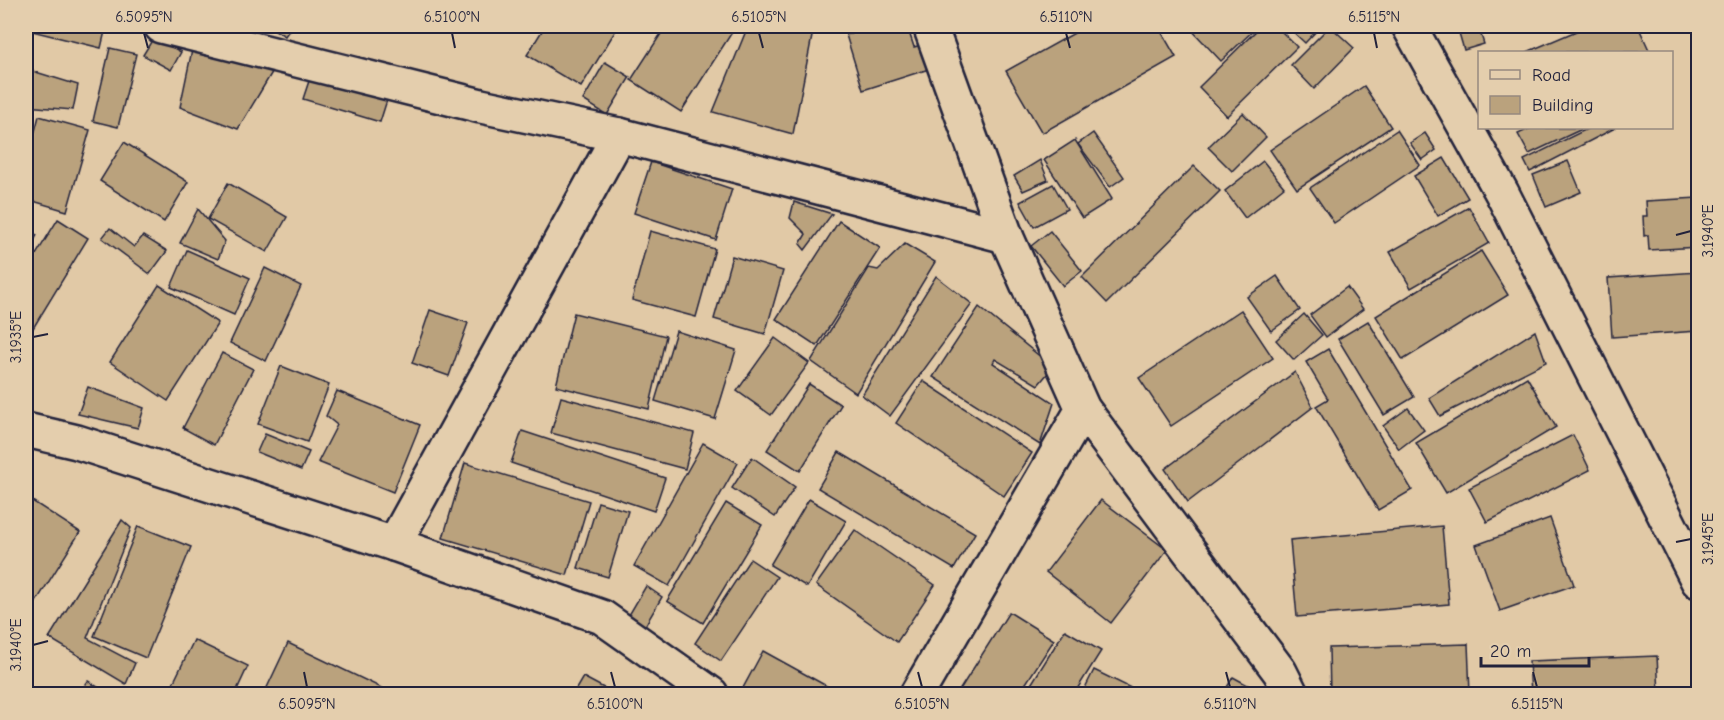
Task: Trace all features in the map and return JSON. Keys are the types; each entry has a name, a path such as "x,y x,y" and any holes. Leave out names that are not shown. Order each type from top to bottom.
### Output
{"street":[{"path":"161,26 481,106 619,135 1006,236"},
{"path":"930,26 1006,236 1083,409 1280,672 1291,694"},
{"path":"1409,26 1502,193 1698,581"},
{"path":"394,544 619,135"},
{"path":"917,694 1083,409"},
{"path":"26,430 77,442 394,544 602,617 711,694"}],"building":[{"path":"29,26 106,27 101,48 28,30"},
{"path":"268,26 292,26 285,36"},
{"path":"545,26 610,26 616,30 581,87 527,55"},
{"path":"666,26 736,26 681,112 631,80"},
{"path":"748,26 814,26 793,134 713,112"},
{"path":"878,26 907,26 914,47 921,45 929,69 863,90 846,35"},
{"path":"1087,26 1158,26 1176,57 1042,133 1006,71"},
{"path":"1188,26 1258,26 1221,61"},
{"path":"1261,26 1276,26 1297,47 1227,116 1199,87"},
{"path":"1287,26 1321,26 1305,43"},
{"path":"1330,26 1354,48 1314,89 1291,65"},
{"path":"1457,26 1478,26 1484,44 1464,50"},
{"path":"1588,26 1638,26 1650,51 1529,51"},
{"path":"154,37 181,52 171,70 143,55"},
{"path":"110,48 136,54 118,127 93,121"},
{"path":"192,50 277,64 238,129 180,107"},
{"path":"605,62 630,77 607,115 583,100"},
{"path":"26,69 78,85 73,110 26,106"},
{"path":"310,78 387,100 380,122 303,99"},
{"path":"1364,86 1391,127 1297,189 1270,150"},
{"path":"1243,113 1266,137 1232,171 1208,147"},
{"path":"39,116 90,130 67,211 26,199 26,165"},
{"path":"1529,129 1582,129 1529,154 1518,134"},
{"path":"1587,129 1613,129 1530,172 1524,160"},
{"path":"1397,130 1420,165 1334,223 1310,188"},
{"path":"1093,133 1124,177 1110,187 1078,144"},
{"path":"1425,133 1436,150 1422,160 1410,143"},
{"path":"1075,140 1112,199 1082,218 1044,160"},
{"path":"124,142 188,182 164,222 100,181"},
{"path":"1444,158 1468,198 1438,216 1414,176"},
{"path":"1040,160 1048,180 1023,191 1014,176"},
{"path":"1263,161 1284,187 1245,218 1225,191"},
{"path":"1568,161 1581,192 1546,207 1533,175"},
{"path":"651,162 732,189 716,240 634,213"},
{"path":"1194,166 1220,191 1107,303 1082,277"},
{"path":"228,183 287,217 267,252 208,219"},
{"path":"1053,184 1067,209 1034,227 1020,202"},
{"path":"1698,198 1698,247 1649,250 1648,235 1644,236 1643,216 1647,216 1646,201"},
{"path":"794,202 832,214 805,250 800,244 806,234 790,218"},
{"path":"1469,207 1489,243 1411,288 1390,252"},
{"path":"198,209 225,241 218,259 180,243"},
{"path":"58,219 88,238 32,330 26,326 26,271"},
{"path":"839,221 880,248 817,346 776,319"},
{"path":"110,228 134,247 143,236 167,251 150,274 102,238"},
{"path":"26,229 37,235 26,256"},
{"path":"650,231 715,249 696,317 632,300"},
{"path":"1050,231 1082,271 1063,286 1031,246"},
{"path":"905,244 935,262 856,393 811,361 869,268 878,270"},
{"path":"187,250 250,278 234,315 171,287"},
{"path":"1481,251 1508,295 1403,360 1376,316"},
{"path":"732,256 783,271 765,334 714,319"},
{"path":"265,268 301,286 266,361 230,343"},
{"path":"1698,272 1698,331 1612,337 1608,278"},
{"path":"936,276 972,304 890,416 862,395"},
{"path":"1277,276 1300,310 1271,331 1247,297"},
{"path":"159,285 218,323 168,401 110,362"},
{"path":"1347,287 1363,309 1326,337 1310,315"},
{"path":"979,307 1053,367 1038,385 995,359 993,363 1054,403 1040,445 933,377"},
{"path":"430,310 468,323 449,376 412,363"},
{"path":"1241,310 1273,358 1171,426 1139,378"},
{"path":"574,313 666,336 649,409 556,386"},
{"path":"1304,314 1322,335 1294,360 1276,340"},
{"path":"1368,321 1414,397 1384,415 1338,339"},
{"path":"676,331 736,350 715,419 655,401"},
{"path":"1535,331 1546,362 1440,416 1429,398"},
{"path":"775,338 809,363 771,415 737,391"},
{"path":"1328,349 1412,490 1378,510 1316,406 1328,399 1306,362"},
{"path":"222,353 253,369 214,445 183,428"},
{"path":"281,366 329,385 307,442 258,424"},
{"path":"1295,372 1313,407 1188,502 1165,469"},
{"path":"1527,377 1556,427 1446,493 1416,443"},
{"path":"923,381 1032,453 1004,496 896,423"},
{"path":"809,384 841,405 800,471 767,450"},
{"path":"88,387 144,408 138,428 78,414"},
{"path":"337,391 420,425 393,492 318,462 337,425 326,416"},
{"path":"561,397 694,433 685,469 551,433"},
{"path":"1408,408 1424,430 1399,449 1383,426"},
{"path":"522,431 665,478 654,511 511,463"},
{"path":"265,434 309,452 301,470 257,452"},
{"path":"1573,435 1590,470 1487,522 1469,488"},
{"path":"703,443 738,463 669,586 634,566"},
{"path":"839,452 975,533 954,569 818,488"},
{"path":"752,457 795,487 775,517 732,488"},
{"path":"465,463 589,501 567,575 443,538"},
{"path":"26,497 80,532 26,618"},
{"path":"809,499 846,521 807,587 770,565"},
{"path":"1101,500 1167,550 1111,623 1046,572"},
{"path":"598,502 628,511 608,577 578,568"},
{"path":"726,503 762,525 703,623 667,601"},
{"path":"1550,518 1574,585 1500,611 1476,545"},
{"path":"122,520 131,528 87,638 135,663 126,684 49,638"},
{"path":"138,526 191,547 146,658 94,636"},
{"path":"1442,526 1449,604 1297,617 1290,540"},
{"path":"855,530 935,585 897,642 816,585"},
{"path":"750,559 777,577 721,661 695,643"},
{"path":"646,586 662,597 645,626 629,615"},
{"path":"1009,612 1054,640 1019,694 957,694"},
{"path":"1065,630 1101,651 1074,694 1025,694"},
{"path":"194,640 248,666 235,694 168,694"},
{"path":"288,643 388,691 386,694 264,694"},
{"path":"1468,644 1470,694 1330,694 1329,648"},
{"path":"763,651 841,694 755,694 743,688"},
{"path":"1657,656 1659,694 1531,694 1529,661"},
{"path":"1094,670 1135,690 1133,694 1082,694"},
{"path":"583,677 615,694 573,694"},
{"path":"1233,677 1264,694 1223,694"},
{"path":"88,681 109,694 79,694"}]}
